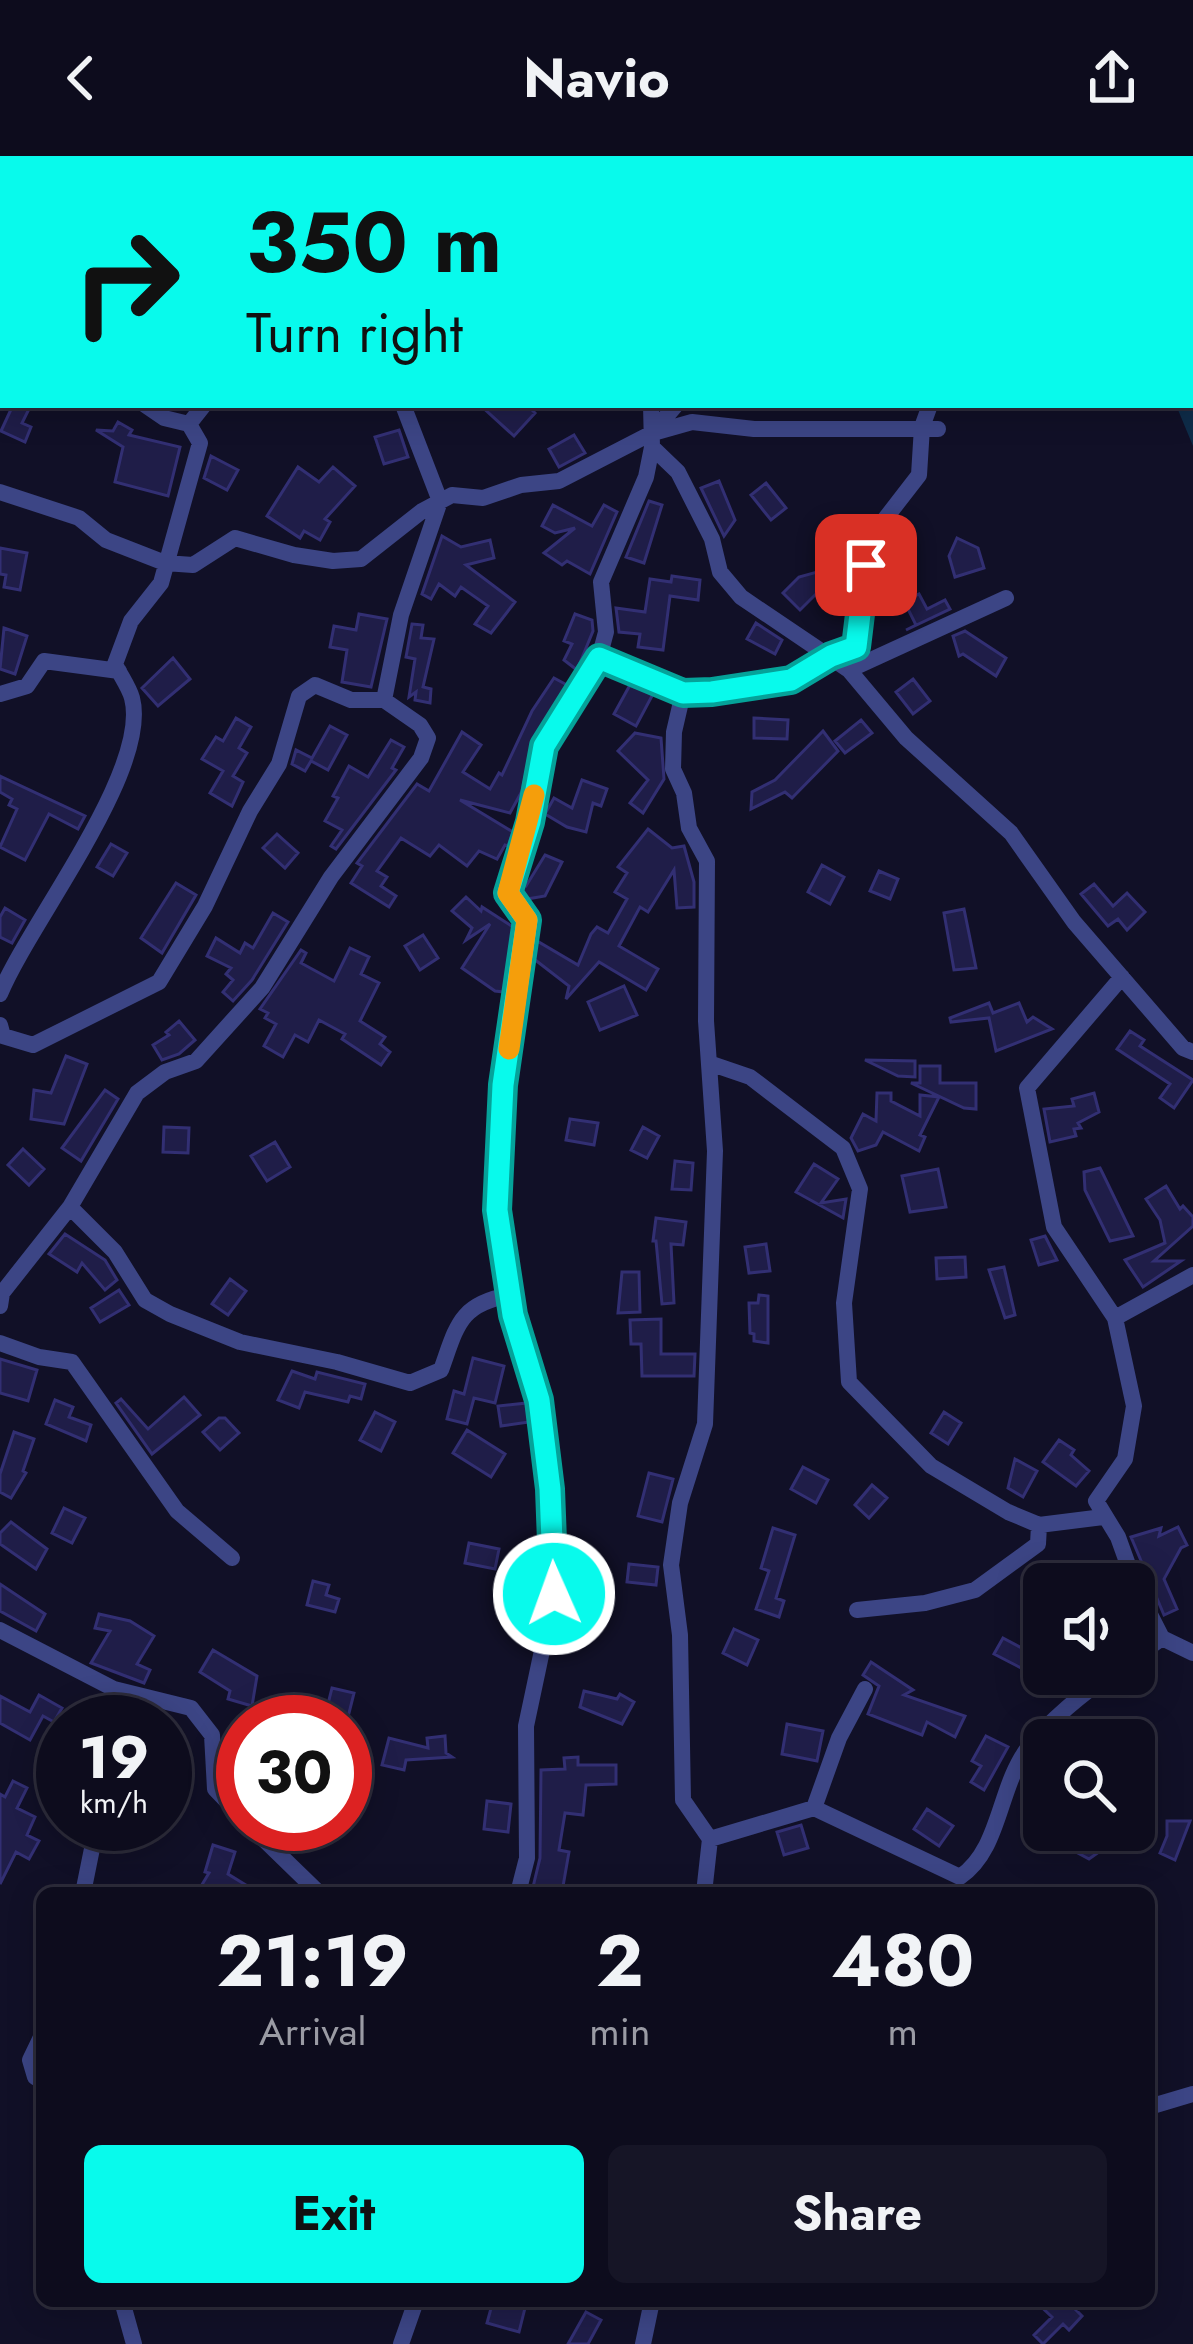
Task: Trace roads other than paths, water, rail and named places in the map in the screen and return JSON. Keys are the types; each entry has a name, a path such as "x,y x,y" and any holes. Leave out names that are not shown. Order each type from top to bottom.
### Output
{"street":[{"path":"0,994 111,795 132,734 133,700 115,664 131,621 160,583 200,443 189,424 164,418 149,408"},
{"path":"189,424 202,408"},
{"path":"384,700 401,615 440,501 404,408"},
{"path":"520,1887 527,1858 526,1726 554,1594 550,1489 539,1400 510,1295 497,1210 503,1085 527,920 508,893 530,822 544,746 599,658 606,632 601,582 646,477 651,408"},
{"path":"652,440 674,408"},
{"path":"599,658 683,693 791,680 856,647 871,537 919,475 930,408"},
{"path":"0,492 80,518 106,539 165,563 193,565 235,538 294,555 361,560 452,495 483,498 521,485 559,481 692,422 754,429 930,428"},
{"path":"652,440 679,472 712,539 720,572 740,597 849,670 906,738 1012,833 1074,922 1183,1048 1193,1052"},
{"path":"849,670 1006,598"},
{"path":"0,694 27,686 44,662 118,671"},
{"path":"0,1306 2,1293 70,1207 137,1094 148,1081 196,1061 262,988 331,877 421,758 428,738 420,725 384,700 351,700 315,685 299,696 279,764 250,811 205,906 159,982 33,1045 1,1033"},
{"path":"683,693 674,732 673,770 684,793 689,828 707,861 715,1151 705,1424 680,1503 671,1565 680,1635 683,1800 710,1839 705,1887"},
{"path":"1121,977 1027,1088 1054,1227 1115,1318 1134,1406 1125,1460 1096,1501 1118,1537 1162,1638 1193,1653"},
{"path":"709,1063 750,1077 843,1148 860,1189 844,1303 849,1382 931,1466 1008,1512 1039,1525 1103,1517"},
{"path":"70,1207 116,1252 146,1300 170,1315 240,1342 410,1383 441,1370 459,1319 484,1300 510,1295"},
{"path":"1115,1318 1193,1275"},
{"path":"0,1343 72,1362 177,1511 232,1558"},
{"path":"857,1610 925,1604 976,1590 1038,1544 1039,1525"},
{"path":"0,1630 114,1689 190,1708 212,1735 216,1790"},
{"path":"1155,1643 1162,1638"},
{"path":"113,1695 114,1689"},
{"path":"814,1808 839,1738 866,1689"},
{"path":"710,1839 814,1808 960,1877 979,1864 1027,1749 1080,1695"},
{"path":"84,1887 92,1851"},
{"path":"276,1851 313,1887"},
{"path":"36,2048 30,2060 36,2078"},
{"path":"1155,2105 1193,2094"},
{"path":"124,2307 134,2344"},
{"path":"401,2344 414,2307"},
{"path":"643,2344 651,2307"}],"water":[{"path":"1177,408 1193,408 1193,446"}]}
